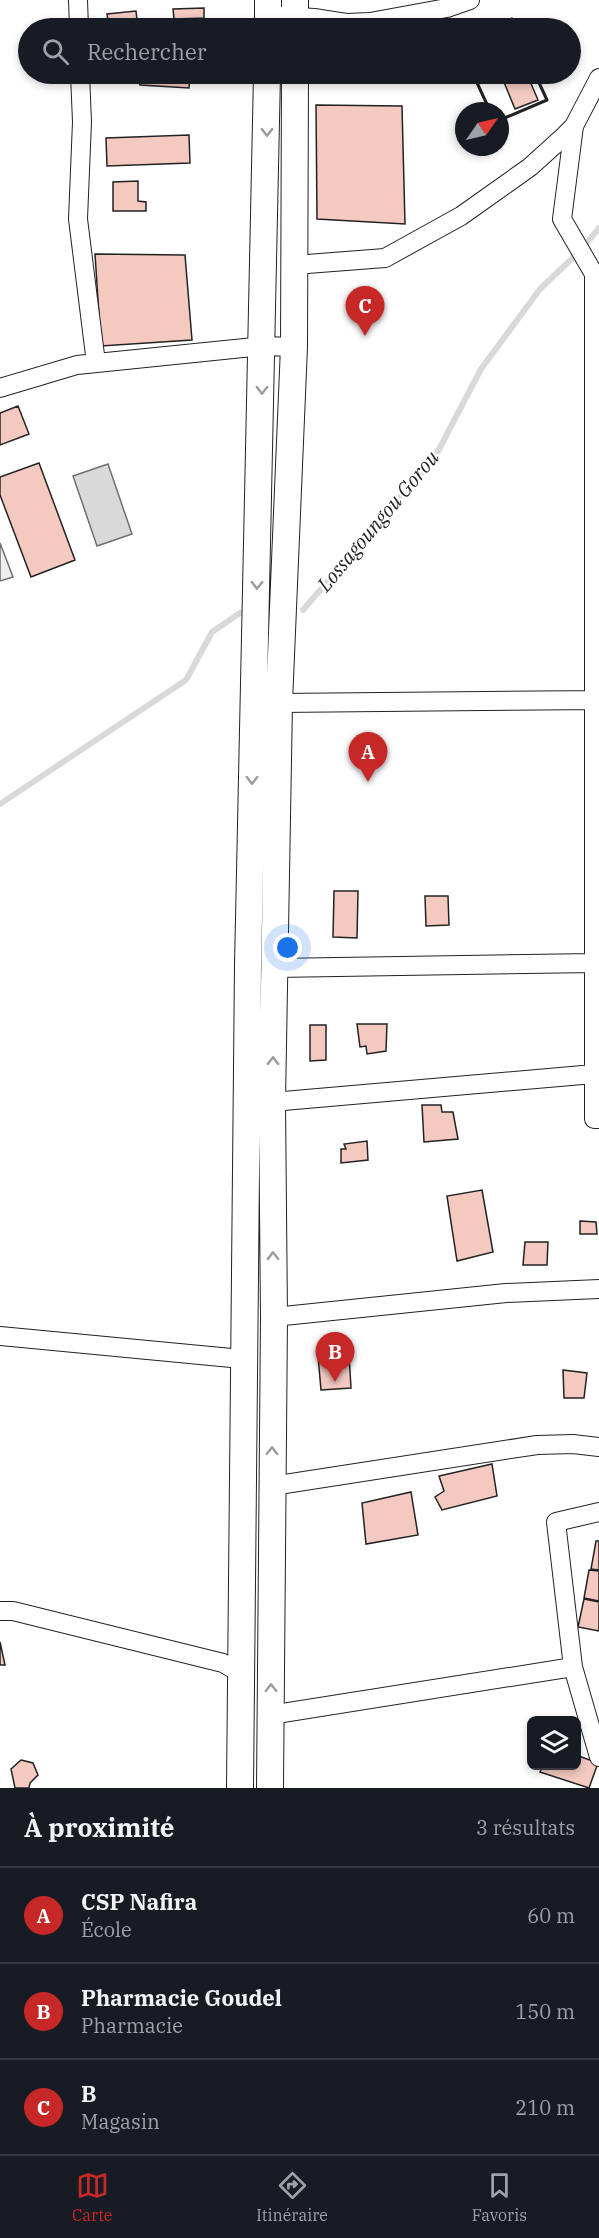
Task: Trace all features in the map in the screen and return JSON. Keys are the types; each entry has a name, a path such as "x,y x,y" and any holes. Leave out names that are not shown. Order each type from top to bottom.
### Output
{"main road":[{"path":"240,1788 242,1359 248,965 267,84"},
{"path":"270,1788 274,1317 272,1102 279,703 294,347 295,84"}],"street":[{"path":"78,0 79,18"},
{"path":"392,18 447,8 470,0"},
{"path":"268,15 314,18"},
{"path":"294,265 385,258 461,216 497,193 530,167 574,126 599,78"},
{"path":"80,84 82,122 78,219 96,363"},
{"path":"574,126 562,219 594,274 596,418 594,1119 599,1119"},
{"path":"0,388 77,365 263,346 294,347"},
{"path":"279,703 596,700"},
{"path":"275,968 594,963"},
{"path":"272,1102 594,1074"},
{"path":"274,1317 506,1293 599,1289"},
{"path":"0,1336 242,1359"},
{"path":"272,1486 537,1445 573,1444 599,1447"},
{"path":"599,1512 556,1522 573,1667 592,1698 599,1757"},
{"path":"0,1611 13,1611 224,1663 240,1673"},
{"path":"270,1716 573,1667"}],"shaded area":[{"path":"108,464 132,534 97,546 73,476"},
{"path":"0,543 13,577 0,581"}],"building":[{"path":"204,8 204,18 174,18 173,9"},
{"path":"136,11 137,18 108,18 107,14"},
{"path":"140,84 189,84 189,88"},
{"path":"505,84 531,84 538,100 515,109"},
{"path":"316,105 402,106 405,224 317,219"},
{"path":"189,135 190,163 107,166 106,138"},
{"path":"138,181 138,201 146,202 146,211 113,211 113,182"},
{"path":"95,254 185,255 192,340 101,346"},
{"path":"18,406 29,434 0,445 0,413"},
{"path":"39,463 75,560 31,577 0,495 0,477"},
{"path":"334,891 358,891 357,938 333,937"},
{"path":"425,896 448,896 449,925 426,926"},
{"path":"357,1024 387,1024 386,1051 367,1054 366,1046 360,1047"},
{"path":"310,1025 326,1025 326,1060 310,1061"},
{"path":"422,1105 441,1105 442,1112 453,1112 458,1139 424,1142"},
{"path":"367,1141 368,1160 341,1163 341,1149 346,1149 344,1144"},
{"path":"482,1190 493,1252 457,1261 447,1196"},
{"path":"580,1221 596,1222 597,1234 580,1234"},
{"path":"525,1242 548,1242 547,1265 523,1265"},
{"path":"349,1354 351,1388 321,1390 318,1356"},
{"path":"563,1370 587,1373 584,1398 564,1398"},
{"path":"492,1464 497,1496 442,1510 435,1497 444,1491 439,1476"},
{"path":"411,1492 418,1535 366,1544 362,1503"},
{"path":"596,1541 599,1541 599,1570 591,1569"},
{"path":"589,1570 599,1571 599,1601 584,1598"},
{"path":"584,1599 599,1602 599,1631 578,1627"},
{"path":"0,1642 5,1665 0,1665"},
{"path":"581,1757 598,1763 589,1788 540,1772 541,1770 581,1770"},
{"path":"21,1760 33,1763 38,1775 30,1783 29,1788 15,1788 11,1769"}],"waterway":[{"name":"Lossagoungou Gorou","path":"303,610 435,457 481,369 540,289 581,250 599,228"},
{"name":"Lossagoungou Gorou","path":"0,804 186,680 212,632 240,613"}],"wall":[{"path":"478,84 486,102"},
{"path":"509,116 547,100 540,84"}],"place":[{"name":"B","path":"365,336"},
{"name":"CSP Nafira","path":"368,782"},
{"name":"Pharmacie Goudel","path":"335,1382"}]}
